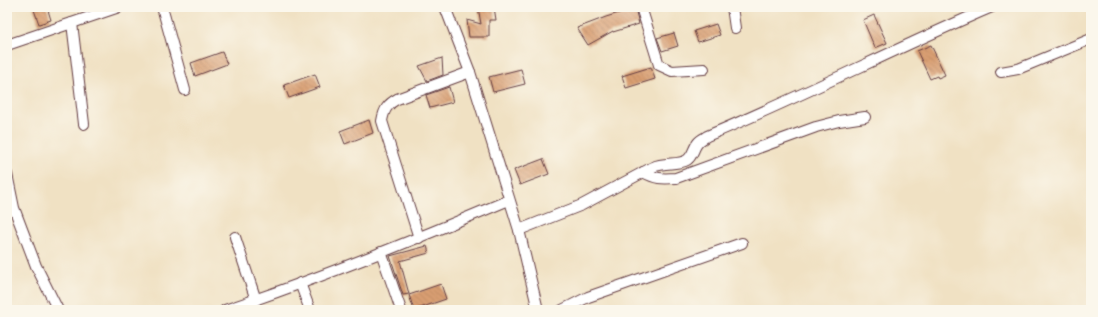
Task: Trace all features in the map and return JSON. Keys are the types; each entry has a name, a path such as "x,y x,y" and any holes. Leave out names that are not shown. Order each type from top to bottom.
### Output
{"street":[{"path":"7,45 119,7"},
{"path":"162,7 185,90"},
{"path":"446,7 470,72 519,230 538,310"},
{"path":"641,7 659,65 672,71 704,69"},
{"path":"732,7 735,28"},
{"path":"519,230 582,205 661,163 682,162 688,160 696,145 707,136 767,111 917,40 992,7"},
{"path":"72,23 84,124"},
{"path":"1001,72 1018,69 1091,39"},
{"path":"419,238 382,120 383,111 389,103 397,98 470,72"},
{"path":"643,172 661,180 676,178 816,127 839,121 865,117"},
{"path":"7,174 14,208 36,266 58,310"},
{"path":"225,310 256,300 419,238 509,200"},
{"path":"235,237 256,300"},
{"path":"562,310 588,297 742,243"},
{"path":"381,252 401,310"},
{"path":"300,283 310,310"}],"building":[{"path":"33,7 47,7 51,20 39,24"},
{"path":"478,7 494,7 496,20 489,20 489,37 469,37 467,20 481,24"},
{"path":"635,8 639,24 613,31 588,45 577,28 606,17"},
{"path":"874,15 887,43 875,48 863,20"},
{"path":"716,24 720,35 698,42 694,31"},
{"path":"674,33 678,46 662,51 657,38"},
{"path":"931,45 945,75 930,79 917,51"},
{"path":"222,52 227,64 195,76 191,63"},
{"path":"442,58 443,75 427,81 419,66"},
{"path":"651,67 655,79 626,88 622,76"},
{"path":"521,69 525,84 493,92 489,77"},
{"path":"315,74 320,87 289,98 284,85"},
{"path":"449,87 453,102 430,108 426,95"},
{"path":"369,120 373,133 345,144 340,131"},
{"path":"543,159 549,174 520,185 514,170"},
{"path":"427,246 429,253 400,261 409,294 403,295 390,256"},
{"path":"441,284 446,299 414,310 409,295"}]}
